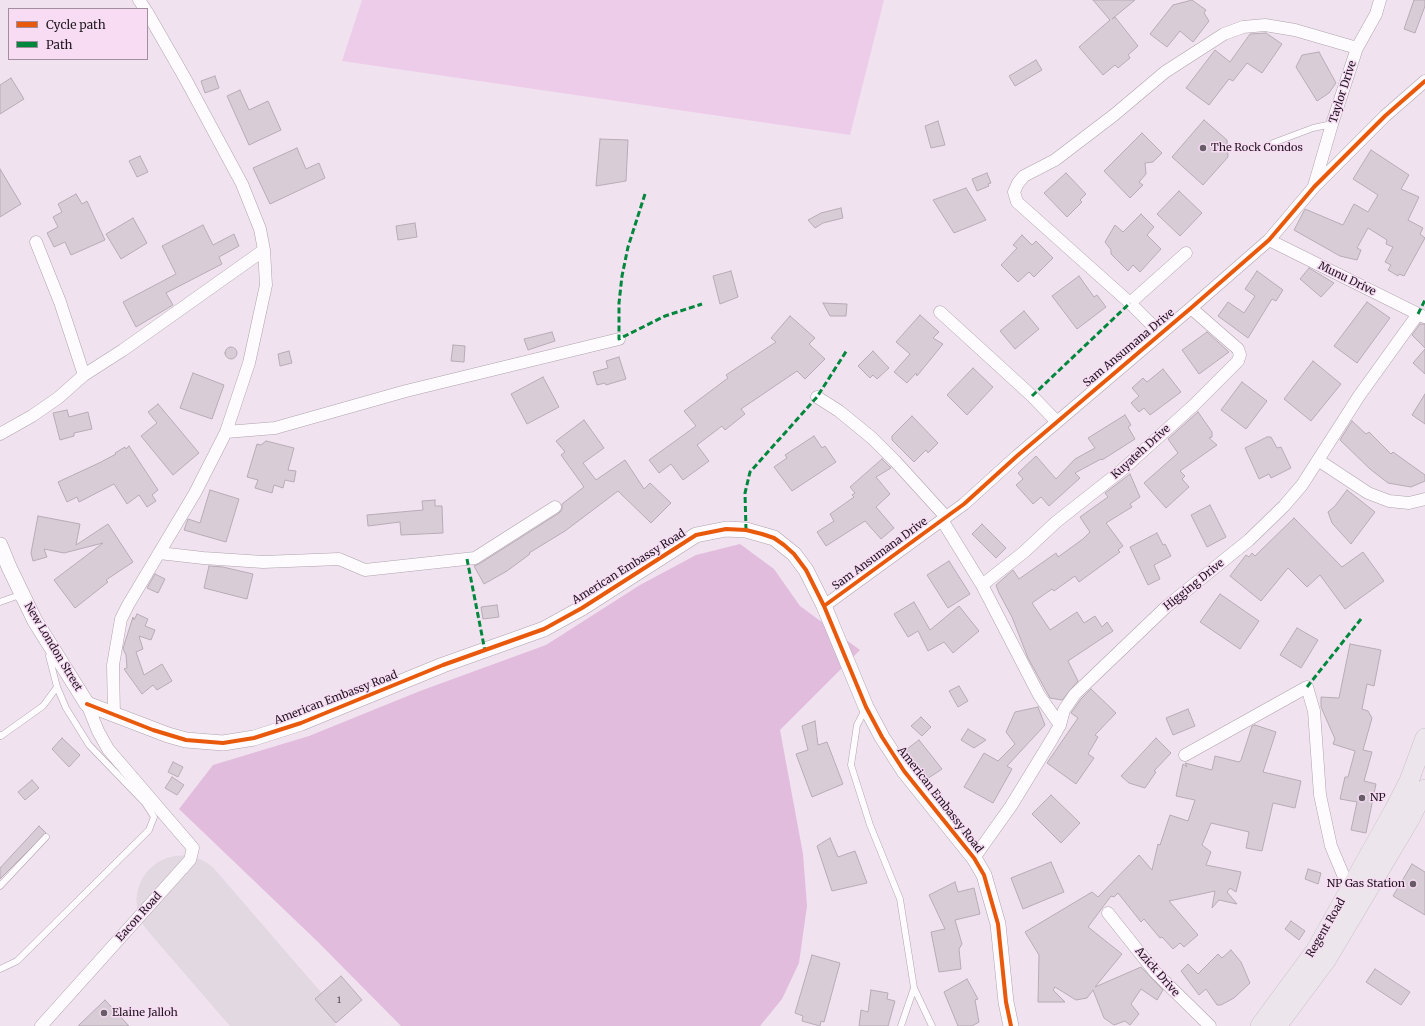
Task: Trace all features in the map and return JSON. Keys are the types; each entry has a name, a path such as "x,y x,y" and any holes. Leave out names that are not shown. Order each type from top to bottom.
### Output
{"main road":[{"name":"Regent Road","path":"1277,1026 1327,960 1375,846 1409,781 1425,738"},
{"name":"Regent Road","path":"1260,1026 1410,819 1425,789"}],"street":[{"name":"Taylor Drive","path":"1314,187 1332,124 1357,48 1376,14 1380,0"},
{"path":"114,715 114,666 121,620 195,493 226,432 249,363 260,322 266,284 264,250 260,229 242,184 186,80 148,14"},
{"path":"1160,333 1130,303 1017,202 1014,192 1018,183 1024,176 1055,160 1114,115 1165,72 1224,34 1243,26 1265,24 1295,30 1357,48"},
{"name":"Sam Ansumana Drive","path":"824,606 964,504 1269,240 1314,187 1385,116 1425,81"},
{"name":"Munu Drive","path":"1269,240 1422,316"},
{"path":"36,242 60,302 84,375"},
{"path":"0,434 32,416 58,398 84,375 123,350 264,250"},
{"path":"1130,303 1186,253"},
{"name":"Kuyateh Drive","path":"982,585 1024,552 1056,522 1122,470 1194,405 1238,361 1240,355 1238,349 1191,308"},
{"path":"940,312 1032,396 1057,422"},
{"name":"Higging Drive","path":"974,858 1011,806 1060,725 1064,710 1075,694 1166,607 1249,540 1284,506 1302,485 1358,396 1422,316"},
{"path":"226,432 275,428 406,390 619,339"},
{"path":"816,397 839,411 872,438 895,461 944,518 982,585 1039,695 1060,725"},
{"path":"1318,460 1368,493 1389,501 1409,503 1425,499"},
{"path":"159,553 263,562 339,559 365,570 475,558 555,506"},
{"name":"American Embassy Road","path":"87,704 186,740 223,743 254,738 301,722 443,665 544,629 582,608 696,536 712,531 726,529 746,530 774,538 794,554 806,570 824,606 866,707 882,737 904,771 974,858 984,875 998,924 1006,1002 1011,1026"},
{"name":"New London Street","path":"0,545 4,569 87,704"},
{"path":"1185,755 1307,688 1314,712 1322,802 1331,846 1356,894"},
{"path":"87,704 98,731 108,750 159,815"},
{"name":"Eacon Road","path":"41,1026 190,860 193,848 159,815"},
{"name":"Azick Drive","path":"1108,913 1155,972 1210,1026"}],"lane":[{"path":"1273,143 1313,128 1332,124"},
{"path":"0,602 17,596 32,616 52,662 57,687 66,708 89,745 145,803 159,815 149,830 17,961 0,969"},
{"path":"0,735 1,736 43,706 57,687"},
{"path":"866,707 857,725 851,766 870,825 900,899 914,988 932,1026"},
{"path":"0,886 46,837"},
{"path":"901,1026 914,988"}],"shaded area":[{"path":"362,0 884,0 850,135 342,61"},
{"path":"740,544 774,569 800,606 860,650 780,730 803,854 807,906 799,963 782,999 760,1026 401,1026 318,942 179,809 213,765 309,736 420,691 546,645 640,585 696,555"}],"building":[{"path":"1093,0 1135,0 1112,19 1115,17 1138,46 1128,55 1130,58 1118,68 1115,65 1103,75 1079,47 1110,20"},
{"path":"1192,0 1206,10 1204,13 1209,21 1193,42 1180,31 1167,47 1150,34 1173,5"},
{"path":"1414,0 1425,0 1425,6 1415,33 1404,29"},
{"path":"1266,33 1282,44 1262,73 1247,63 1233,81 1229,79 1209,105 1186,88 1215,50 1230,62 1250,34"},
{"path":"1319,52 1336,83 1329,93 1317,101 1296,67 1302,55"},
{"path":"1036,60 1042,70 1015,86 1009,76"},
{"path":"215,76 219,88 205,93 201,81"},
{"path":"11,78 24,99 0,114 0,85"},
{"path":"240,90 249,110 268,101 281,130 249,145 227,96"},
{"name":"The Rock Condos","path":"1204,120 1227,140 1228,157 1203,185 1172,157"},
{"path":"938,121 945,145 931,148 925,126"},
{"path":"1142,133 1162,153 1153,162 1145,163 1146,174 1139,182 1143,185 1130,198 1104,171"},
{"path":"600,139 628,140 626,181 596,186"},
{"path":"297,148 306,169 319,163 325,178 270,204 253,168"},
{"path":"1371,150 1409,175 1401,189 1419,197 1408,220 1423,228 1420,234 1425,238 1404,276 1399,274 1398,276 1388,270 1391,265 1385,262 1393,247 1386,244 1387,240 1368,228 1357,248 1361,250 1357,260 1340,256 1294,230 1305,209 1343,225 1354,204 1368,212 1378,195 1353,179"},
{"path":"140,156 148,172 137,177 129,161"},
{"path":"0,169 21,204 0,217"},
{"path":"987,173 991,183 988,184 989,186 977,191 972,179"},
{"path":"1066,173 1086,194 1080,200 1082,202 1067,217 1044,193"},
{"path":"966,188 986,220 954,233 933,200"},
{"path":"1179,191 1202,213 1180,236 1157,214"},
{"path":"76,194 82,204 87,201 105,240 71,255 65,242 54,247 47,233 58,227 53,217 62,212 58,204"},
{"path":"841,208 843,218 823,223 815,228 808,220 821,213"},
{"path":"1141,214 1154,227 1147,235 1161,249 1140,272 1133,265 1128,271 1111,254 1111,250 1105,242 1115,225 1123,232"},
{"path":"133,218 147,243 121,259 106,234"},
{"path":"415,223 417,237 398,240 396,226"},
{"path":"203,225 213,245 234,234 239,246 219,257 222,264 166,293 173,305 136,327 123,302 176,274 162,246"},
{"path":"1022,235 1032,245 1036,241 1053,258 1034,277 1029,272 1018,282 1001,265 1017,248 1013,245"},
{"path":"1309,268 1334,283 1321,297 1300,279"},
{"path":"731,271 738,297 720,304 713,276"},
{"path":"1257,271 1283,290 1276,301 1272,299 1248,338 1218,316 1228,302 1244,313 1255,296 1245,289"},
{"path":"1079,276 1094,297 1097,295 1106,307 1077,329 1052,296"},
{"path":"1367,302 1390,318 1357,363 1334,346"},
{"path":"823,303 847,304 846,316 830,316"},
{"path":"1024,311 1039,329 1015,349 1000,331"},
{"path":"920,315 939,332 933,338 943,344 917,376 916,373 907,383 894,372 910,354 896,342"},
{"path":"790,316 815,338 809,344 825,359 805,379 797,371 741,409 745,414 725,430 722,426 697,445 709,461 683,480 671,464 659,473 649,460 696,426 684,411 728,378 726,375 776,342 771,338"},
{"path":"1420,324 1425,324 1425,348 1412,335"},
{"path":"552,332 555,341 528,350 524,339"},
{"path":"1207,332 1229,352 1199,374 1182,350"},
{"path":"453,345 465,346 464,362 451,361"},
{"path":"229,347 233,347 237,353 233,359 229,359 225,355 225,351"},
{"path":"1425,349 1425,374 1413,363"},
{"path":"289,351 292,363 280,366 278,354"},
{"path":"873,351 889,368 877,379 873,375 870,378 858,366"},
{"path":"619,357 626,379 606,385 605,383 597,385 593,372 608,368 606,361"},
{"path":"1313,361 1341,384 1311,421 1284,399"},
{"path":"973,368 993,387 967,415 947,395"},
{"path":"1163,369 1181,392 1150,415 1144,408 1139,412 1131,403 1139,396 1132,388 1143,378 1147,382"},
{"path":"193,373 224,385 212,419 180,408"},
{"path":"543,377 559,407 527,424 511,394"},
{"path":"1242,382 1267,401 1246,429 1221,410"},
{"path":"1425,394 1425,424 1412,415"},
{"path":"158,404 199,453 173,475 141,436 157,423 148,412"},
{"path":"67,410 69,417 88,412 92,429 74,433 74,436 60,440 53,413"},
{"path":"1198,412 1212,432 1212,437 1209,438 1217,445 1180,471 1185,476 1182,479 1189,487 1166,508 1144,483 1178,453 1168,439"},
{"path":"1125,415 1131,425 1128,427 1135,439 1102,460 1101,459 1075,473 1080,478 1049,506 1041,497 1033,504 1016,485 1023,479 1018,473 1036,456 1056,479 1075,459 1095,448 1088,438"},
{"path":"912,416 938,443 928,453 926,450 914,462 892,440 892,436"},
{"path":"584,420 604,448 583,463 596,480 625,460 644,489 650,483 671,503 651,523 618,491 565,531 529,553 530,554 507,571 484,584 474,566 559,513 562,510 562,504 584,487 561,455 565,452 556,441"},
{"path":"1352,421 1366,434 1369,432 1391,454 1393,452 1425,475 1425,481 1411,487 1388,483 1370,469 1340,440"},
{"path":"814,436 822,448 825,446 836,462 792,491 774,467 787,458 785,455"},
{"path":"1267,437 1271,437 1277,448 1281,447 1291,468 1271,478 1269,474 1259,479 1245,448"},
{"path":"266,441 294,448 288,470 296,471 294,482 285,480 283,488 274,485 272,493 255,488 258,480 247,477 257,444 261,445"},
{"path":"129,446 158,490 152,495 156,501 147,507 139,495 127,504 114,484 79,502 77,497 67,502 58,482 99,463"},
{"path":"882,459 891,468 876,477 890,494 876,507 894,528 881,539 865,521 826,546 817,532 834,521 830,514 854,497 852,495 855,493 850,487"},
{"path":"1130,474 1140,497 1130,504 1132,507 1106,523 1123,546 1118,550 1120,552 1079,582 1075,576 1054,591 1052,589 1032,603 1050,630 1077,612 1084,623 1095,616 1102,627 1107,622 1113,631 1068,661 1078,681 1062,700 1050,698 1028,658 1012,617 996,585 1013,570 1019,579 1056,553 1058,557 1083,539 1090,532 1080,517 1108,497 1105,493"},
{"path":"210,490 239,499 226,542 184,530 188,519 200,523"},
{"path":"1347,490 1375,512 1351,544 1332,523 1328,512 1335,506"},
{"path":"435,500 435,506 442,506 443,533 401,535 400,522 368,526 367,515 423,510 422,501"},
{"path":"1210,505 1226,537 1207,547 1191,515"},
{"path":"38,516 80,524 76,545 108,524 133,562 106,580 108,582 75,608 54,580 103,543 64,553 44,549 47,557 33,561 31,553"},
{"path":"1294,518 1342,567 1363,552 1384,581 1345,609 1320,575 1307,587 1288,568 1261,601 1230,576 1246,555 1249,557 1252,553 1255,556"},
{"path":"982,524 1006,548 996,558 972,534"},
{"path":"1157,533 1171,556 1154,565 1160,579 1148,585 1130,547"},
{"path":"949,561 970,594 948,608 927,575"},
{"path":"209,566 223,567 253,574 247,599 204,588"},
{"path":"155,574 165,579 158,593 147,588"},
{"path":"1220,594 1259,621 1240,649 1200,622"},
{"path":"914,602 930,630 959,606 979,631 953,653 944,642 928,651 918,631 908,637 894,614"},
{"path":"497,605 499,617 483,619 481,607"},
{"path":"137,614 148,619 145,626 155,630 151,640 139,636 143,649 136,652 144,675 162,664 172,681 157,690 153,685 142,694 124,669 127,668 126,655 123,649 133,617 134,620"},
{"path":"1297,628 1318,640 1301,668 1280,655"},
{"path":"1350,644 1381,650 1374,686 1367,684 1362,709 1368,711 1372,718 1363,750 1372,752 1364,781 1376,784 1366,833 1351,830 1357,802 1340,799 1345,777 1348,777 1355,751 1333,744 1335,739 1321,707 1321,697 1339,698"},
{"path":"959,686 968,701 958,707 949,691"},
{"path":"1091,689 1116,713 1095,735 1098,737 1088,754 1094,758 1076,784 1047,763 1078,718 1071,713 1081,699"},
{"path":"1038,707 1045,725 1007,766 1012,769 993,803 964,787 984,753 998,761 1015,744 1006,732 1015,712"},
{"path":"1188,709 1195,726 1173,735 1166,718"},
{"path":"921,717 931,727 922,736 911,726"},
{"path":"815,721 818,745 827,742 843,784 812,797 796,754 808,750 802,726"},
{"path":"1255,725 1276,732 1263,772 1301,781 1295,808 1273,803 1262,851 1246,848 1249,832 1211,823 1202,845 1211,852 1206,865 1241,872 1236,892 1230,888 1227,892 1237,904 1219,900 1212,908 1215,891 1169,901 1198,935 1184,947 1180,943 1173,949 1162,937 1160,938 1144,919 1141,922 1118,893 1114,897 1111,896 1088,927 1122,954 1095,987 1141,967 1163,990 1157,1000 1141,989 1131,1004 1139,1014 1130,1025 1125,1021 1114,1025 1104,1018 1093,990 1087,998 1076,1000 1055,987 1053,990 1065,1002 1038,1002 1039,955 1025,932 1092,892 1098,897 1139,855 1152,870 1158,844 1160,845 1170,815 1188,821 1195,800 1176,796 1183,764 1187,767 1185,763 1212,770 1215,756 1239,762 1241,760 1252,726"},
{"path":"968,729 986,740 974,748 961,740"},
{"path":"62,738 80,755 69,767 52,749"},
{"path":"1156,738 1171,753 1154,771 1156,772 1145,788 1129,783 1121,776"},
{"path":"919,740 942,769 927,779 907,754 907,749"},
{"path":"173,762 183,767 178,777 168,772"},
{"path":"172,777 184,785 177,795 165,788"},
{"path":"32,780 39,788 25,800 18,792"},
{"path":"1051,795 1080,823 1061,843 1032,814"},
{"path":"39,826 46,833 0,879 0,868"},
{"path":"830,838 838,857 855,851 867,883 832,891 817,846"},
{"path":"1051,862 1064,892 1023,909 1011,878"},
{"name":"NP Gas Station","path":"1412,864 1425,872 1425,915 1393,896"},
{"path":"1308,869 1321,873 1318,884 1305,879"},
{"path":"955,882 958,892 974,888 980,914 955,920 962,944 959,949 961,969 939,972 931,932 945,929 929,895"},
{"path":"1291,921 1305,931 1299,940 1285,929"},
{"path":"1231,950 1241,962 1250,983 1234,998 1221,1005 1217,1005 1206,989 1199,995 1181,971 1188,964 1198,974 1218,954 1222,958"},
{"path":"812,955 840,963 824,1022 821,1021 820,1026 802,1021 803,1016 795,1013"},
{"path":"1375,969 1410,992 1401,1005 1366,982"},
{"path":"341,976 362,1000 336,1023 315,999"},
{"path":"967,979 978,999 975,1000 979,1022 972,1026 958,1026 944,992"},
{"path":"871,990 888,993 887,999 895,1001 888,1026 859,1026 861,1010 868,1012"},
{"name":"Elaine Jalloh","path":"105,1000 129,1026 78,1026"}],"runway":[{"path":"182,901 290,1026"}],"marked path":[{"path":"645,194 628,247 622,276 619,303 619,339 665,316 702,304"},
{"path":"1418,314 1425,300"},
{"path":"1032,396 1130,303"},
{"path":"746,530 745,493 750,472 817,397 847,350"},
{"path":"467,559 485,651"},
{"path":"1307,687 1361,619"}],"cycle path":[{"path":"824,606 964,504 1017,456 1269,240 1314,187 1385,116 1425,81"},
{"path":"87,704 153,730 186,740 223,743 254,738 301,723 443,665 544,629 582,608 696,535 726,529 746,530 774,538 794,554 806,570 824,606 866,707 882,737 904,771 974,858 984,875 998,924 1006,1002 1011,1026"}],"place":[{"name":"The Rock Condos","path":"1203,148"},
{"name":"NP","path":"1362,798"},
{"name":"NP Gas Station","path":"1413,884"},
{"name":"Elaine Jalloh","path":"104,1013"}]}
